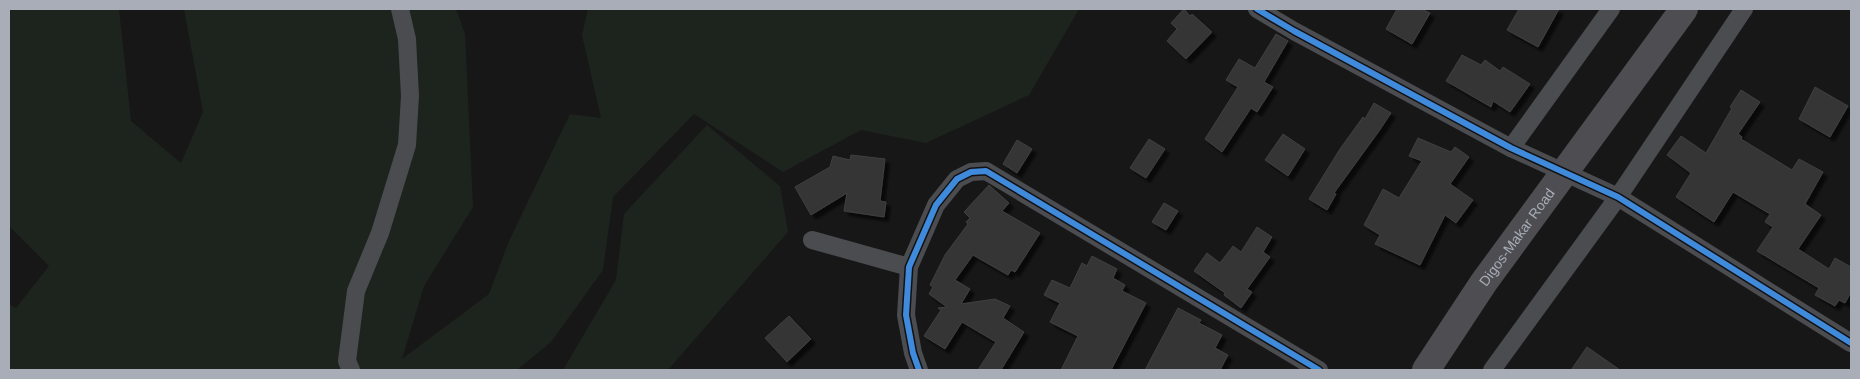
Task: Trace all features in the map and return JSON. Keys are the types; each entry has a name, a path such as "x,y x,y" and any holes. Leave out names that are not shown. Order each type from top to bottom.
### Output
{"highway":[{"name":"Digos-Makar Road","path":"1426,370 1484,282 1684,9"}],"street":[{"path":"351,370 348,361 356,291 380,233 407,146 410,96 407,39 400,9"},
{"path":"1257,9 1294,32 1511,148 1618,197 1851,343"},
{"path":"1511,148 1610,9"},
{"path":"1492,370 1618,197 1744,9"},
{"path":"918,370 906,314 909,267 936,204 957,179 970,172 986,171 1319,370"},
{"path":"812,240 909,267"}],"shaded area":[{"path":"9,9 119,9 131,121 181,163 203,112 184,9 456,9 465,34 473,207 424,286 402,359 489,294 509,241 570,114 601,118 582,35 588,9 1079,9 1029,95 926,143 861,130 783,172 694,114 613,197 603,270 551,342 517,370 9,370 9,304 16,308 49,266 9,226"},
{"path":"707,125 780,186 788,232 668,370 563,370 616,280 624,214"}],"building":[{"path":"1184,9 1190,16 1192,14 1212,32 1186,59 1167,41 1177,29 1171,23"},
{"path":"1397,9 1421,9 1430,13 1412,44 1386,29"},
{"path":"1519,9 1559,9 1538,47 1507,30"},
{"path":"1276,34 1288,41 1264,82 1273,87 1257,112 1251,108 1222,152 1205,139 1238,87 1226,80 1239,59 1255,68"},
{"path":"1462,55 1481,65 1485,60 1500,71 1503,67 1530,84 1510,112 1493,101 1491,107 1446,81"},
{"path":"1815,87 1848,106 1830,137 1799,119"},
{"path":"1741,90 1760,102 1738,134 1742,137 1741,139 1792,170 1799,159 1823,172 1805,204 1821,215 1798,249 1829,269 1835,258 1851,267 1851,292 1845,303 1839,300 1835,306 1815,295 1819,288 1757,251 1773,227 1765,222 1770,214 1733,192 1714,222 1676,197 1691,173 1667,155 1681,136 1706,153"},
{"path":"1374,103 1391,113 1334,193 1336,194 1327,210 1309,199 1340,149 1363,117 1365,119"},
{"path":"1283,134 1305,149 1288,176 1265,160"},
{"path":"1418,138 1451,152 1455,147 1469,157 1450,184 1473,200 1456,223 1445,215 1420,265 1375,244 1380,235 1364,225 1383,189 1399,198 1422,161 1409,156"},
{"path":"1149,139 1165,149 1146,178 1130,168"},
{"path":"1017,140 1032,149 1017,173 1003,164"},
{"path":"851,155 885,159 880,201 886,202 884,217 844,211 847,193 811,215 795,187 830,167 833,156 850,160"},
{"path":"989,185 1009,203 1002,211 1040,233 1015,272 1011,270 1008,275 973,255 955,280 970,289 961,304 995,299 1010,306 1003,318 1024,332 1001,370 978,370 996,342 962,322 945,349 924,336 941,310 938,308 947,307 929,294 933,287 930,285 945,255 968,224 966,222 970,218 964,212"},
{"path":"1164,203 1178,211 1166,230 1152,222"},
{"path":"1257,227 1272,237 1263,252 1270,257 1247,289 1252,292 1241,308 1224,295 1225,293 1194,271 1207,253 1220,263 1233,246 1241,252"},
{"path":"1092,256 1117,269 1113,278 1125,285 1122,291 1146,303 1111,370 1061,370 1078,336 1050,322 1060,303 1044,295 1052,280 1070,288 1082,263 1087,266"},
{"path":"1178,308 1201,320 1199,323 1222,335 1215,348 1228,355 1220,370 1145,370"},
{"path":"789,316 811,339 787,362 765,338"},
{"path":"1587,347 1620,370 1571,370"}],"cycle path":[{"path":"1257,9 1294,31 1511,148 1618,197 1851,343"},
{"path":"919,370 913,353 906,315 909,267 936,205 957,179 971,172 986,171 1319,370"}]}
